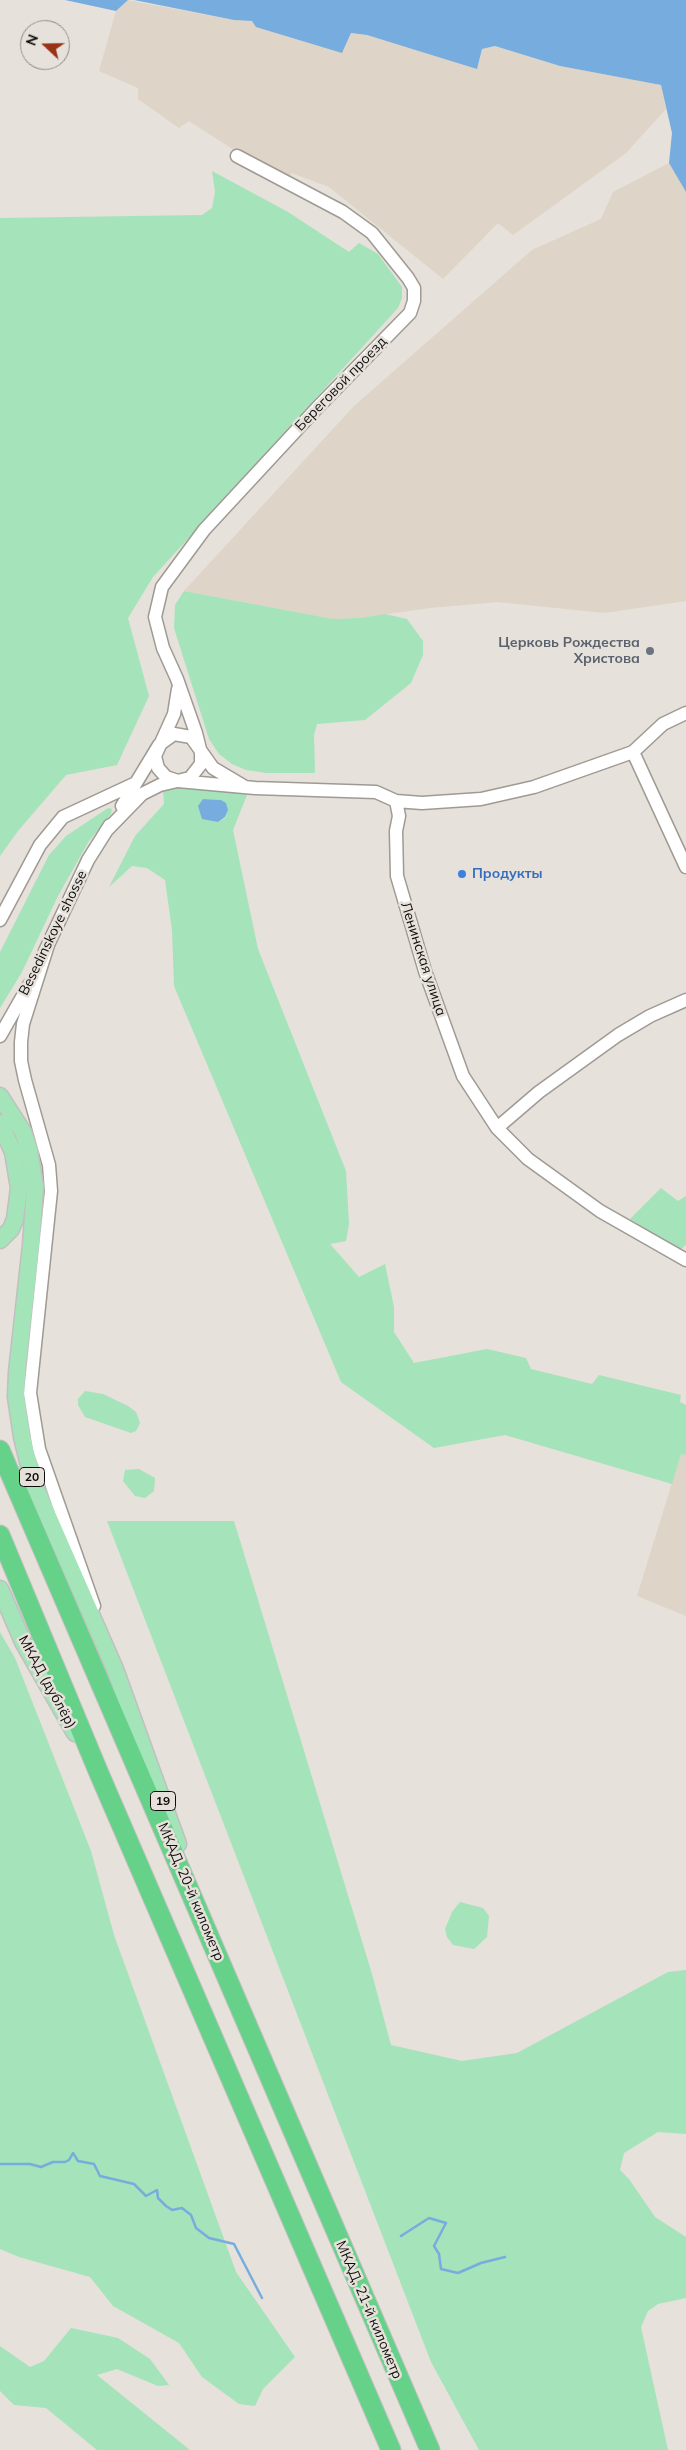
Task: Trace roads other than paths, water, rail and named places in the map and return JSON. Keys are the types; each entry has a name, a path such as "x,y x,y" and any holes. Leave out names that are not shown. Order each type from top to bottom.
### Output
{"highway":[{"name":"МКАД, 20-й километр","path":"0,1450 309,2169"},
{"path":"0,1535 98,1771 390,2450"},
{"name":"МКАД, 21-й километр","path":"309,2169 430,2450"}],"main road":[{"name":"20","path":"0,1096 23,1132 30,1150 35,1198 17,1372 17,1416 34,1482 115,1669"},
{"path":"0,1123 13,1152 19,1188 15,1219 11,1229 0,1240"},
{"name":"МКАД (дублёр)","path":"0,1589 23,1642 98,1771"},
{"name":"19","path":"115,1669 209,1934"}],"street":[{"name":"Береговой проезд","path":"199,746 177,679 163,648 156,611 162,587 204,530 410,313 414,301 414,288 408,278 372,233 335,208 237,156"},
{"name":"Besedinskoye shosse","path":"0,1036 24,995 88,860 138,781 171,721 177,702 177,679"},
{"path":"245,787 216,770 191,737 180,734 168,737 159,745 155,756 158,768 166,777 178,781 245,787 376,792 396,801 422,803 481,799 534,787 638,749 663,724 686,713"},
{"path":"178,781 190,778 199,770 202,758 199,746"},
{"path":"638,749 686,867"},
{"path":"0,920 40,846 62,817 87,804 114,795 138,781"},
{"name":"Besedinskoye shosse","path":"106,831 142,794 160,785 178,781"},
{"name":"Ленинская улица","path":"396,801 399,816 396,831 397,876 425,971 463,1076 497,1128 528,1159 600,1211 685,1259"},
{"name":"19","path":"48,945 23,1024 21,1042 21,1061 49,1165 51,1191 32,1370 32,1411 39,1449 82,1568 115,1669"},
{"path":"497,1128 539,1092 618,1035 650,1016 686,1000"}],"water":[{"path":"65,0 128,0 116,11"},
{"path":"134,0 686,0 686,192 669,163 672,133 661,85 560,66 495,46 482,49 477,69 367,35 351,33 342,53 256,27 252,21 234,20"},
{"path":"203,799 221,800 226,803 228,810 225,817 218,822 202,819 198,806"}],"waterway":[{"path":"0,2164 30,2164 41,2167 53,2162 65,2162 69,2160 73,2153 78,2161 94,2164 100,2176 134,2184 146,2196 157,2190 158,2198 166,2206 172,2210 182,2208 191,2215 196,2228 209,2238 234,2244 262,2298"},
{"path":"401,2236 429,2218 446,2223 434,2246 439,2254 441,2269 458,2273 481,2263 505,2257"}],"place":[{"name":"Церковь Рождества Христова","path":"650,651"},
{"name":"Продукты","path":"462,874"}]}
